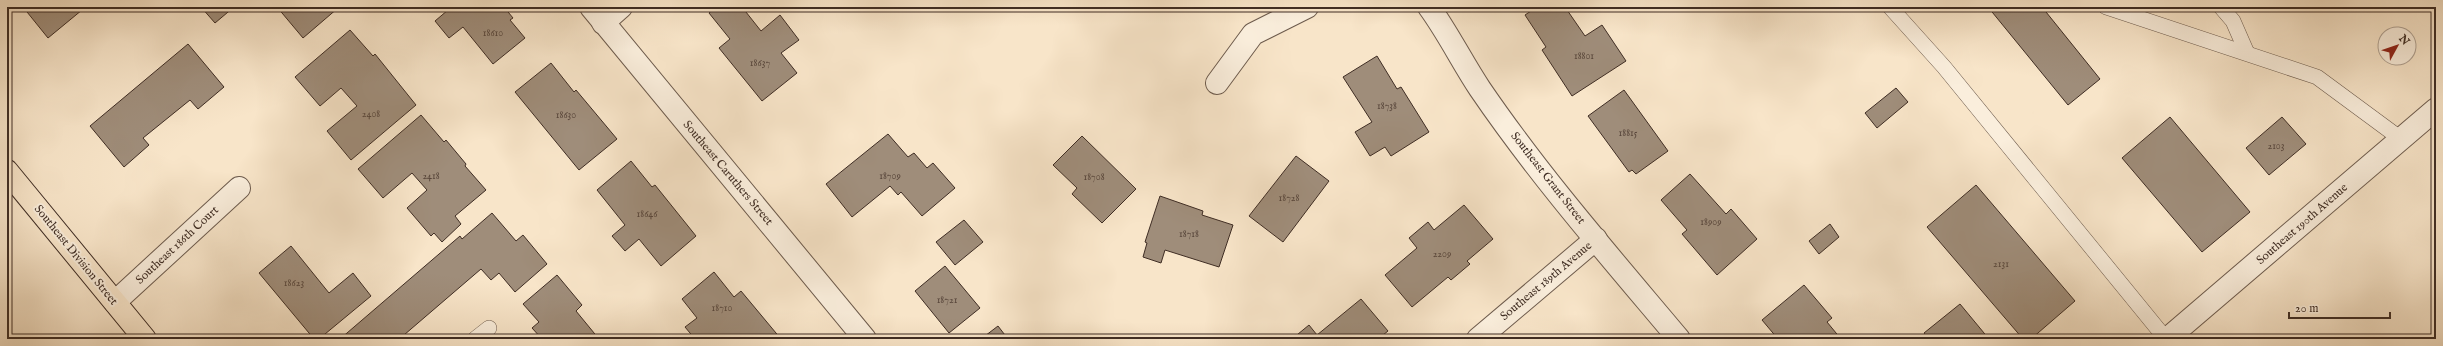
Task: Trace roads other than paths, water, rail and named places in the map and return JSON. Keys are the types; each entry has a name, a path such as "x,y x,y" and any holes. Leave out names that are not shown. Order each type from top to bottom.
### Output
{"main road":[{"name":"Southeast Division Street","path":"7,171 145,339"}],"street":[{"path":"597,15 621,7"},
{"path":"1217,83 1254,34 1308,7"},
{"name":"Southeast Grant Street","path":"1429,7 1444,28 1480,89 1539,168 1679,339"},
{"name":"Southeast Caruthers Street","path":"597,15 865,339"},
{"name":"Southeast 190th Avenue","path":"2166,339 2436,109"},
{"name":"Southeast 186th Court","path":"115,302 239,188"},
{"name":"Southeast 189th Avenue","path":"1478,339 1596,239"}],"lane":[{"path":"1890,7 1944,66 2166,339"},
{"path":"2106,7 2317,77 2401,139"},
{"path":"2221,7 2234,21 2247,53"},
{"path":"475,339 489,328"}]}
